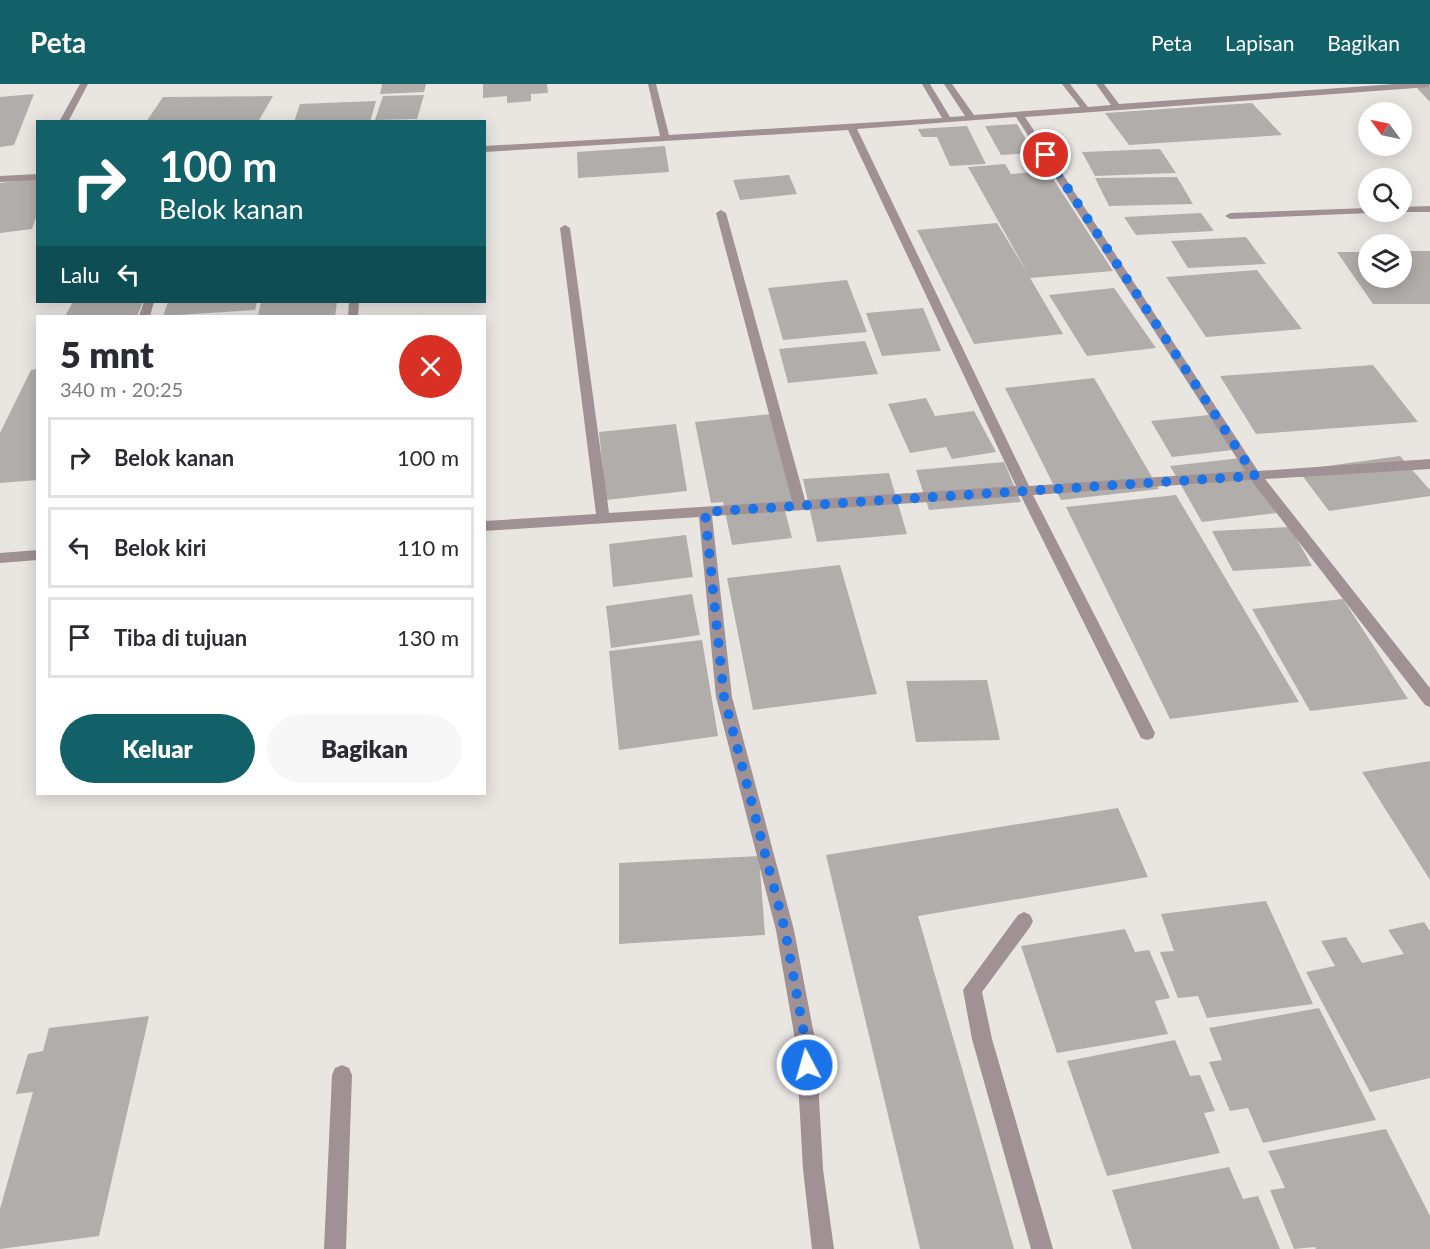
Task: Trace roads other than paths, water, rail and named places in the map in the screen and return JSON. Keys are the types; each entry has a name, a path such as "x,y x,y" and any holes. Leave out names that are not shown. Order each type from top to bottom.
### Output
{"street":[{"path":"64,120 84,84"},
{"path":"652,84 665,139"},
{"path":"926,84 948,120"},
{"path":"948,84 972,119"},
{"path":"1066,84 1087,111"},
{"path":"1100,84 1117,108"},
{"path":"486,149 850,128 1429,84"},
{"path":"1019,115 1255,476 1430,700"},
{"path":"850,128 883,190 1025,491 1147,734"},
{"path":"0,179 36,174"},
{"path":"1412,210 1430,209"},
{"path":"1230,216 1358,211"},
{"path":"721,213 800,505"},
{"path":"565,228 603,518"},
{"path":"486,526 1430,464"},
{"path":"705,512 724,697 785,930 806,1045 813,1169 824,1249"},
{"path":"0,558 36,555"},
{"path":"1024,921 972,990 982,1039 1042,1249"},
{"path":"335,1249 342,1075"}]}
